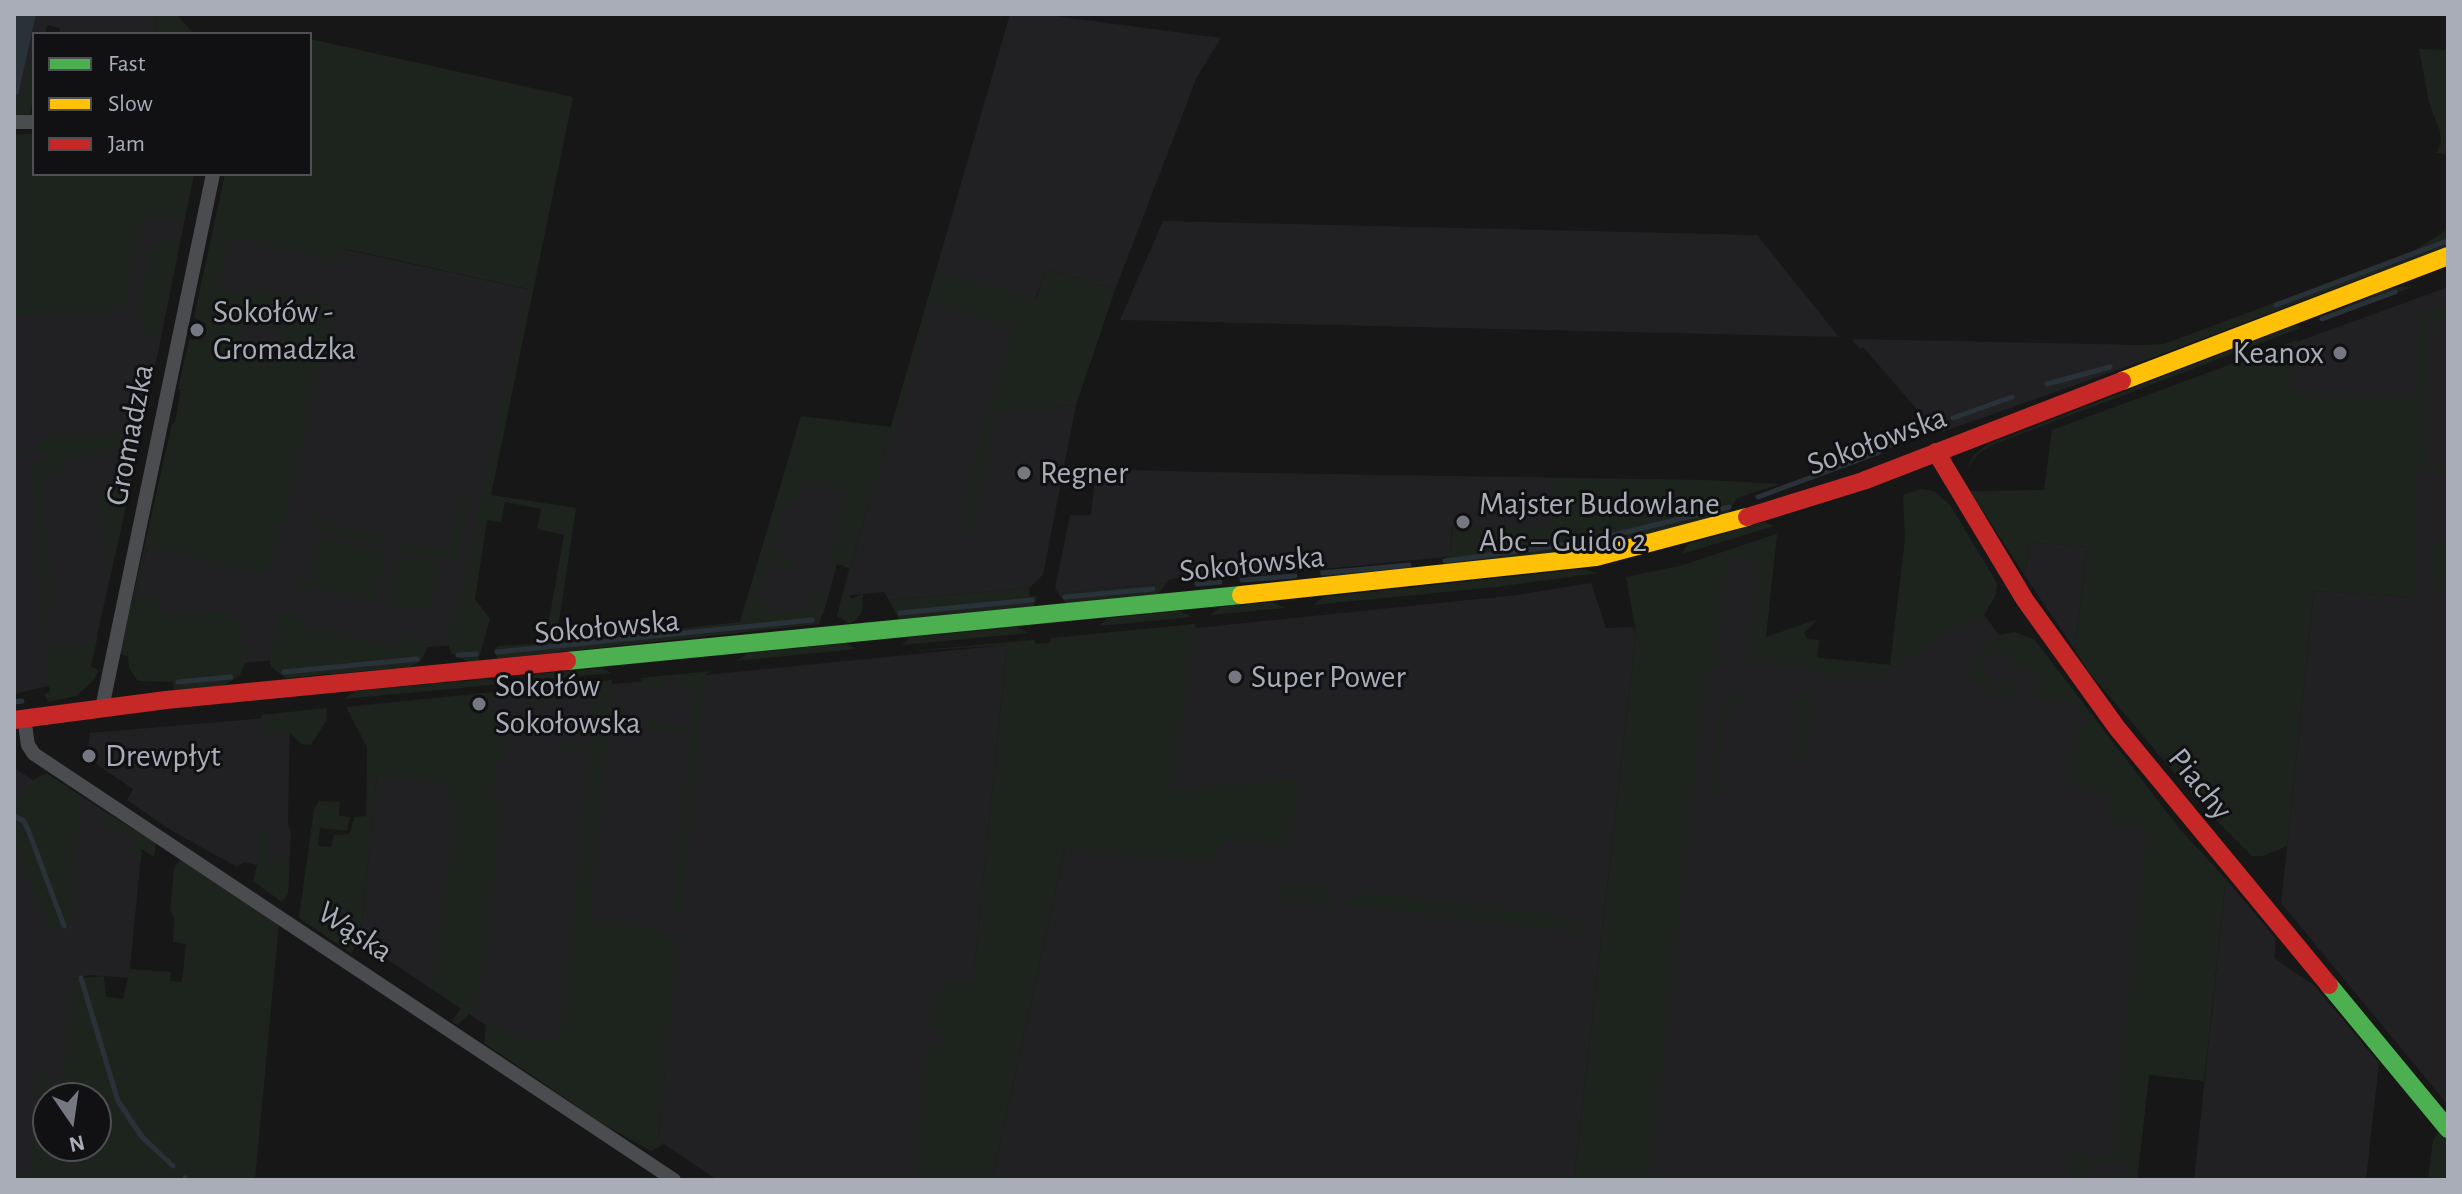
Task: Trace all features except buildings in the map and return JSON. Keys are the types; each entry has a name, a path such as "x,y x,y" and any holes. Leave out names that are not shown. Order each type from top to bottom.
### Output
{"street":[{"name":"Gromadzka","path":"102,708 213,176"},
{"name":"Sokołowska","path":"19,719 102,708 1557,563 1694,533 1851,484 2448,256"},
{"name":"Piachy","path":"1936,452 2025,600 2117,728 2448,1129"},
{"name":"Wąska","path":"19,719 34,754 674,1180"}],"shaded area":[{"path":"14,14 158,14 154,32 59,32 60,28 47,25 45,32 32,32 32,89 14,112"},
{"path":"14,14 36,14 18,95 14,94"},
{"path":"158,14 176,14 192,32 154,32"},
{"path":"1010,14 1039,14 1221,38 1197,77 1115,290 1046,268 998,411 1076,405 1043,575 1029,588 889,600 884,592 842,596"},
{"path":"312,39 573,97 491,495 576,508 556,642 740,622 801,416 891,427 936,271 1036,300 1046,268 1115,290 1076,405 997,412 972,534 964,532 969,504 965,503 978,443 1014,329 932,303 895,432 890,431 844,589 849,568 837,564 835,569 829,558 847,493 807,481 802,482 803,493 792,491 788,506 783,505 772,553 791,559 791,567 769,561 757,601 780,609 760,611 759,615 808,608 815,594 829,593 819,624 497,659 495,649 498,646 545,643 564,535 537,529 541,509 505,502 501,522 487,520 475,599 490,619 478,661 467,661 451,653 445,632 459,600 528,289 346,249 342,262 230,237 219,290 249,296 251,289 333,303 323,350 280,342 283,330 246,322 239,358 275,366 278,354 320,363 286,519 282,519 277,545 265,575 147,546 134,607 139,599 149,594 157,597 161,608 171,615 231,613 235,626 245,631 240,644 251,649 240,675 223,686 174,690 173,682 138,681 129,668 128,656 120,654 172,424 175,423 189,340 200,338 204,323 194,317 225,176 312,176"},
{"path":"2419,49 2448,50 2448,154 2436,153 2441,144 2440,132 2429,102"},
{"path":"32,56 30,114 14,116 14,99 22,100"},
{"path":"32,134 32,176 194,176 145,417 137,421 133,438 132,445 140,444 90,667 51,685 14,694 14,135"},
{"path":"32,134 32,176 194,176 184,222 145,214 127,294 123,303 110,312 14,316 14,135"},
{"path":"215,221 531,290 453,645 148,671 126,641 167,459 300,416 178,389 189,340 200,338 204,323 194,317"},
{"path":"1163,221 1757,235 1839,337 1120,320"},
{"path":"2448,229 2448,246 2146,360 2141,345 2164,344 2333,281 2415,250"},
{"path":"181,236 159,336 147,335 138,308 149,257 159,242"},
{"path":"2415,286 2321,321 2323,316 2389,288"},
{"path":"2448,287 2448,1105 2281,903 2314,591 2413,597 2246,396 2156,393"},
{"path":"2448,304 2448,316 2425,325 2427,463 2448,463 2448,468 2416,471 2414,597 2314,591 2287,846 2263,856 2252,856 2204,808 2088,671 2075,650 2087,547 2029,542 2025,576 1970,491 2044,490 2052,430 2297,340 2291,370 2297,396 2416,398 2418,316"},
{"path":"2295,325 2301,328 1992,445 1978,454 1966,470 1974,455 1987,445"},
{"path":"1852,339 2141,345 2146,360 1942,432 1933,428 1863,347 1860,349"},
{"path":"119,433 133,438 132,446 67,459 68,471 42,473 53,612 46,613 49,649 87,646 88,636 98,635 91,667 99,670 92,682 76,696 49,702 44,694 50,692 31,466 14,469 46,460 44,451 14,452 14,449 40,448 40,441 47,441 47,435"},
{"path":"1096,469 1705,480 1627,530 1452,527 1450,556 1445,557 1232,578 1188,581 1186,577 1169,579 1167,583 1058,593 1055,588 1070,515 1091,515"},
{"path":"784,474 856,495 823,615 740,622"},
{"path":"1552,478 1780,484 1737,498 1727,514 1617,543 1516,559 1445,564 1445,557 1450,555 1453,526 1550,528"},
{"path":"130,489 112,567 107,567 100,494"},
{"path":"1921,489 1934,491 1950,505 1997,583 1996,594 1983,617 1946,632 1875,678 1810,673 1810,667 1754,660 1751,666 1745,664 1742,659 1748,659 1758,572 1752,571 1754,556 1727,559 1716,655 1727,657 1706,675 1649,1180 1574,1180 1636,633 1626,577 1683,565 1777,534 1766,637 1818,619 1804,633 1807,639 1819,640 1817,658 1890,665 1905,539 1903,495"},
{"path":"463,491 471,493 456,562 401,550 402,542 449,551"},
{"path":"316,512 322,513 320,523 386,538 384,546 312,530"},
{"path":"1764,522 1774,526 1682,554 1688,544"},
{"path":"1777,534 1763,652 1890,665 1980,609 1998,634 2036,642 2178,827 2137,1180 1639,1180 1714,555"},
{"path":"319,537 386,552 375,601 311,587 308,599 299,592 294,578 310,581"},
{"path":"2029,542 2087,547 2075,650 2025,576"},
{"path":"2432,543 2448,543 2448,589 2434,589"},
{"path":"397,555 442,565 429,610 387,604"},
{"path":"1409,564 1406,570 1323,579 1320,575 1320,570"},
{"path":"1583,569 1598,573 1497,587 1313,605 1324,597"},
{"path":"1167,583 1158,594 1067,605 1058,593"},
{"path":"1591,583 1606,628 1634,627 1636,633 1574,1180 992,1180 1065,848 1066,637 1195,624 1196,628 1517,595"},
{"path":"1029,588 1030,597 1037,596 1033,607 899,619 889,600"},
{"path":"863,594 862,611 850,624 837,616 842,595 850,595 851,599"},
{"path":"1272,602 1286,608 1210,615 1220,607"},
{"path":"293,611 299,612 297,625 399,647 402,635 425,640 427,650 420,662 410,667 286,678 271,667 268,653 281,617"},
{"path":"1181,611 1192,617 1099,626 1107,618"},
{"path":"1195,624 1173,790 1301,778 1288,846 1227,839 1208,863 1065,848 992,1180 914,1180 927,1046 939,1047 941,1028 929,1027 933,995 948,981 973,981 1007,645 899,652 1034,640 1036,644 1050,643 1051,638"},
{"path":"1017,627 1028,633 902,645 910,637"},
{"path":"2014,632 2034,639 2178,827 2226,879 2204,1081 2149,1075 2137,1180 2125,1180 2126,1162 2093,1159 2090,1180 2067,1180 2070,1153 2114,1157 2116,1145 2112,1144 2148,827 2108,822 2111,793 2068,785 2075,726 2087,727 2087,721 2074,703 2029,697 2037,695 2039,669 2019,666 2018,678 2013,678 2015,667 2011,657 2002,651 1993,652 1983,658 1983,677 1998,686 2017,680 2016,692 2023,696 1989,693 1973,680 1970,663 1984,645 1995,636"},
{"path":"846,643 856,649 735,661 749,653"},
{"path":"1007,645 953,1180 717,1180 658,1140 678,939 566,1079 360,941 384,707"},
{"path":"602,668 611,673 525,681 537,674"},
{"path":"712,671 706,674 682,912 672,911 690,734 645,728 648,721 654,719 662,725 690,728 694,690 679,689 678,678 662,680 663,690 656,691 646,688 640,678"},
{"path":"487,679 501,684 344,699 355,691"},
{"path":"612,680 590,920 661,929 661,937 679,939 658,1140 664,1144 651,1151 603,1124 484,1043 486,1025 493,1023 512,1036 559,1040 568,965 590,753 558,749 558,744 564,739 573,746 589,747 594,701 591,697 533,703 530,692 523,693 523,689"},
{"path":"1739,690 1744,693 1744,702 1731,701 1729,722 1722,721 1718,789 1710,795 1719,720 1725,703"},
{"path":"504,691 505,694 493,696 491,712 504,714 504,759 495,759 492,804 502,805 486,956 475,1009 457,1025 452,1021 461,1008 432,989 456,807 451,794 444,786 422,780 377,777 360,941 351,953 299,918 314,809 319,801 340,802 339,816 350,817 347,831 320,828 318,846 331,847 334,835 350,834 354,817 366,816 367,747 346,707"},
{"path":"1804,691 1811,696 1813,704 1807,758 1795,757 1800,696"},
{"path":"327,708 326,721 311,745 301,744 290,733 264,734 261,715"},
{"path":"290,716 288,894 255,872 257,865 243,862 237,867 172,831 127,800 133,789 87,758 90,733"},
{"path":"14,768 33,780 46,773 143,836 129,978 91,975 74,979 174,1180 14,1180"},
{"path":"46,773 81,796 69,927 55,931 49,927 14,847 15,809 34,780"},
{"path":"105,812 156,843 154,857 142,849 141,857 133,853 136,842 105,822"},
{"path":"257,829 270,829 269,858 290,859 288,894 282,902 253,881 259,860"},
{"path":"181,858 279,923 255,1180 29,1180 32,1151 32,1162 112,1162 112,1082 62,1082 72,979 104,976 106,997 123,999 130,969 171,972 170,981 182,982 186,944 173,942 174,919 170,909 174,869"},
{"path":"2226,879 2276,939 2274,958 2315,986 2379,1063 2366,1180 2194,1180"},
{"path":"1283,884 1333,889 1332,904 1281,899"},
{"path":"1357,892 1557,915 1584,924 1583,932 1343,905"},
{"path":"40,1072 47,1073 47,1082 39,1082"},
{"path":"2439,1131 2448,1140 2448,1180 2428,1180 2433,1140"}],"waterway":[{"path":"2276,305 2447,241"},
{"path":"2322,319 2395,292"},
{"path":"2047,384 2110,367"},
{"path":"1953,418 2012,397"},
{"path":"1758,497 1877,453 1905,436"},
{"path":"1445,561 1585,542 1729,507"},
{"path":"1323,573 1409,565"},
{"path":"1242,580 1295,576"},
{"path":"1197,584 1220,582"},
{"path":"1065,597 1153,589"},
{"path":"900,613 1032,600"},
{"path":"497,652 812,620"},
{"path":"458,655 476,654"},
{"path":"284,672 417,659"},
{"path":"178,682 231,677"},
{"path":"14,702 22,701"},
{"path":"14,816 24,821 64,926"},
{"path":"81,978 118,1101 142,1137 173,1166"}],"traffic: fast":[{"path":"567,661 1241,595"},
{"path":"2329,985 2448,1129"}],"traffic: slow":[{"path":"2122,381 2448,256"},
{"path":"1241,595 1596,557 1747,517"}],"traffic: jam":[{"path":"1747,517 1863,481 2122,381"},
{"path":"1936,452 2025,600 2117,728 2329,985"},
{"path":"14,720 166,700 567,661"}],"place":[{"name":"Sokołów - Gromadzka","path":"197,330"},
{"name":"Keanox","path":"2340,353"},
{"name":"Regner","path":"1024,473"},
{"name":"Majster Budowlane Abc – Guido 2","path":"1463,522"},
{"name":"Super Power","path":"1235,677"},
{"name":"Sokołów Sokołowska","path":"479,704"},
{"name":"Drewpłyt","path":"89,756"}]}
